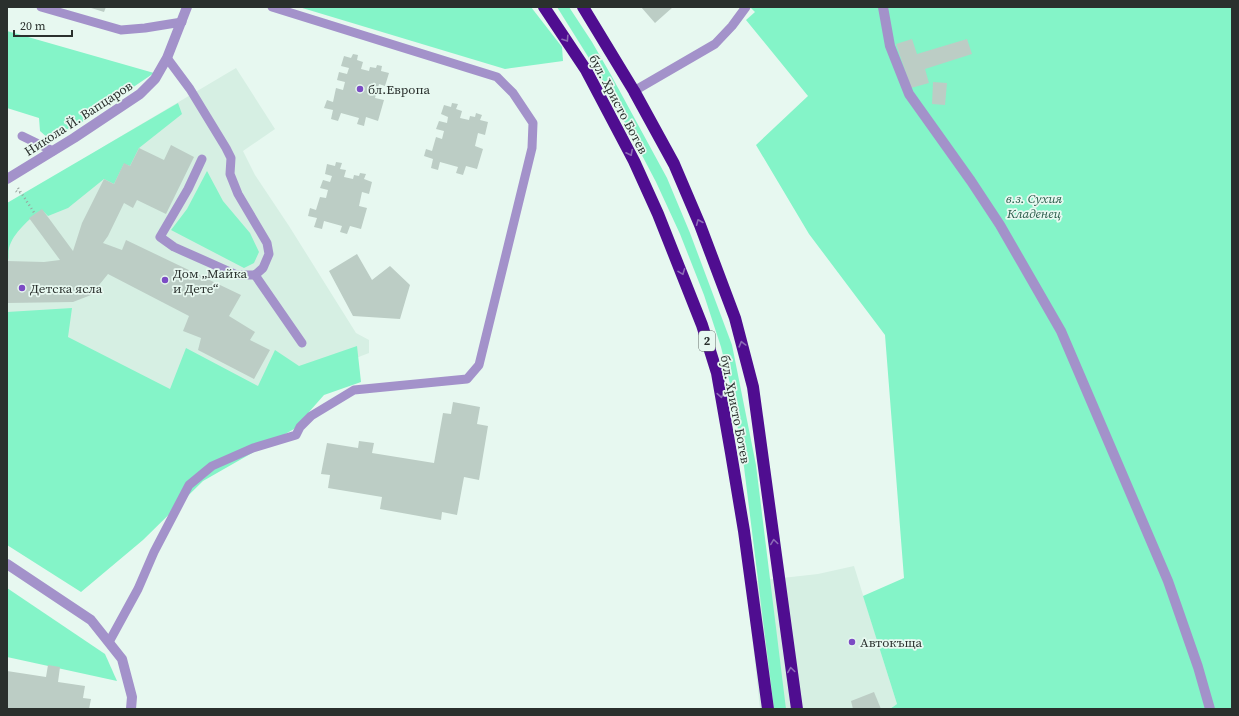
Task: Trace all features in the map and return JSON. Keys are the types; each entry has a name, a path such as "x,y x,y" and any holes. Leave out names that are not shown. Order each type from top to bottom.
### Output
{"highway":[{"name":"бул. Христо Ботев","path":"544,7 586,70 634,161 658,214 702,324 717,373 731,454 744,531 768,709"},
{"name":"бул. Христо Ботев","path":"583,7 634,91 674,164 700,225 735,318 753,387 797,709"}],"street":[{"name":"Никола Й. Вапцаров","path":"7,179 140,94 155,79 167,58 187,7"},
{"path":"883,7 890,46 909,94 971,181 1000,225 1061,331 1168,581 1198,667 1210,709"},
{"path":"7,564 91,620 122,659 132,697 131,709"}],"lane":[{"path":"41,7 121,30 182,22"},
{"path":"109,642 138,589 154,552 189,485 212,466 253,448 296,435 300,427 311,416 354,390 467,379 479,365 532,148 533,124 513,93 497,77 272,7"},
{"path":"634,91 715,44 732,26 744,8"},
{"path":"167,58 190,89 226,148 231,158 230,174 238,194 267,243 269,254 263,268 255,275 237,275"},
{"path":"22,136 53,151"},
{"path":"202,159 188,189 160,237 174,247 264,288"},
{"path":"255,275 302,343"}],"path":[{"path":"21,192 35,214"}],"shaded area":[{"name":"Дом „Майка и Дете“","path":"236,68 275,129 243,151 255,175 356,333 369,340 369,353 265,393 7,503 7,210 106,145"},
{"path":"854,566 897,704 890,709 760,709 746,582 818,574"}],"green space":[{"path":"299,7 531,7 562,47 563,61 505,69"},
{"path":"557,7 569,7 592,42 667,178 690,233 732,345 756,465 786,709 774,709 744,467 732,392 721,347 704,295 680,234 656,182 602,79"},
{"name":"в.з. Сухия Кладенец","path":"750,7 1232,7 1232,709 890,709 897,704 863,596 904,578 885,335 809,234 756,145 808,96 746,20 755,12"},
{"path":"7,31 154,73 82,122 50,140 40,131 39,118 7,108"},
{"path":"178,103 182,114 139,148 130,166 124,164 114,184 104,179 68,208 48,216 42,210 37,213 22,226 14,237 9,248 7,261 7,203"},
{"path":"207,171 223,201 250,233 259,252 254,263 244,268 171,230 187,209"},
{"path":"72,308 68,337 170,389 186,348 258,386 275,350 299,366 357,346 361,382 324,395 294,429 203,481 143,540 81,592 7,545 7,312"},
{"path":"7,588 105,654 117,681 7,657"}],"building":[{"path":"88,7 106,7 104,12"},
{"path":"641,7 673,7 655,23"},
{"path":"912,39 917,54 967,39 972,54 925,69 929,83 911,88 896,44"},
{"name":"бл.Европа","path":"353,54 358,55 357,60 363,62 361,69 369,71 370,67 376,68 377,65 382,66 381,71 389,73 385,86 379,84 375,98 384,100 378,121 366,117 364,126 357,124 359,118 341,113 338,121 331,119 333,110 324,108 327,100 333,102 336,88 343,90 345,82 337,80 339,72 347,74 349,68 341,66 344,56 351,58"},
{"path":"933,82 947,83 945,105 932,104"},
{"path":"452,103 458,104 456,109 462,111 460,118 469,120 470,116 475,117 476,113 482,115 480,120 488,122 485,135 478,133 475,146 483,149 477,169 466,166 463,175 456,173 458,167 440,162 438,170 431,168 433,159 424,156 426,149 432,151 436,137 442,139 444,131 436,129 439,121 447,123 448,117 441,114 444,105 451,107"},
{"name":"Дом „Майка и Дете“","path":"171,145 194,157 166,214 137,200 133,208 124,203 103,243 122,250 126,240 241,295 229,316 255,332 250,340 270,350 254,379 198,350 201,338 183,331 189,316 108,274 91,295 73,302 7,303 7,261 44,262 60,260 29,218 42,209 73,251 82,223 104,179 114,184 124,163 130,166 139,148 164,160"},
{"path":"336,162 342,163 340,169 346,170 344,177 353,179 354,175 359,176 360,173 366,174 364,179 372,182 369,194 362,192 359,206 367,208 361,229 350,226 347,234 340,232 342,226 324,221 322,229 314,227 317,218 308,216 310,208 316,210 320,197 326,198 328,190 320,188 323,180 330,182 332,176 325,174 327,164 335,166"},
{"path":"357,254 372,280 390,266 410,285 400,319 353,316 329,271"},
{"path":"453,402 480,407 477,424 488,426 479,480 464,477 457,515 442,512 441,520 380,509 382,497 328,488 330,475 321,474 327,443 358,448 359,441 374,443 372,453 434,463 443,413 451,414"},
{"path":"48,665 60,667 58,682 85,686 83,698 91,699 89,709 7,709 7,671 46,677"},
{"path":"874,692 881,709 853,709 851,701"}],"place":[{"name":"бл.Европа","path":"360,89"},
{"name":"Дом „Майка и Дете“","path":"165,280"},
{"name":"Детска ясла","path":"22,288"},
{"name":"Автокъща","path":"852,642"}]}
